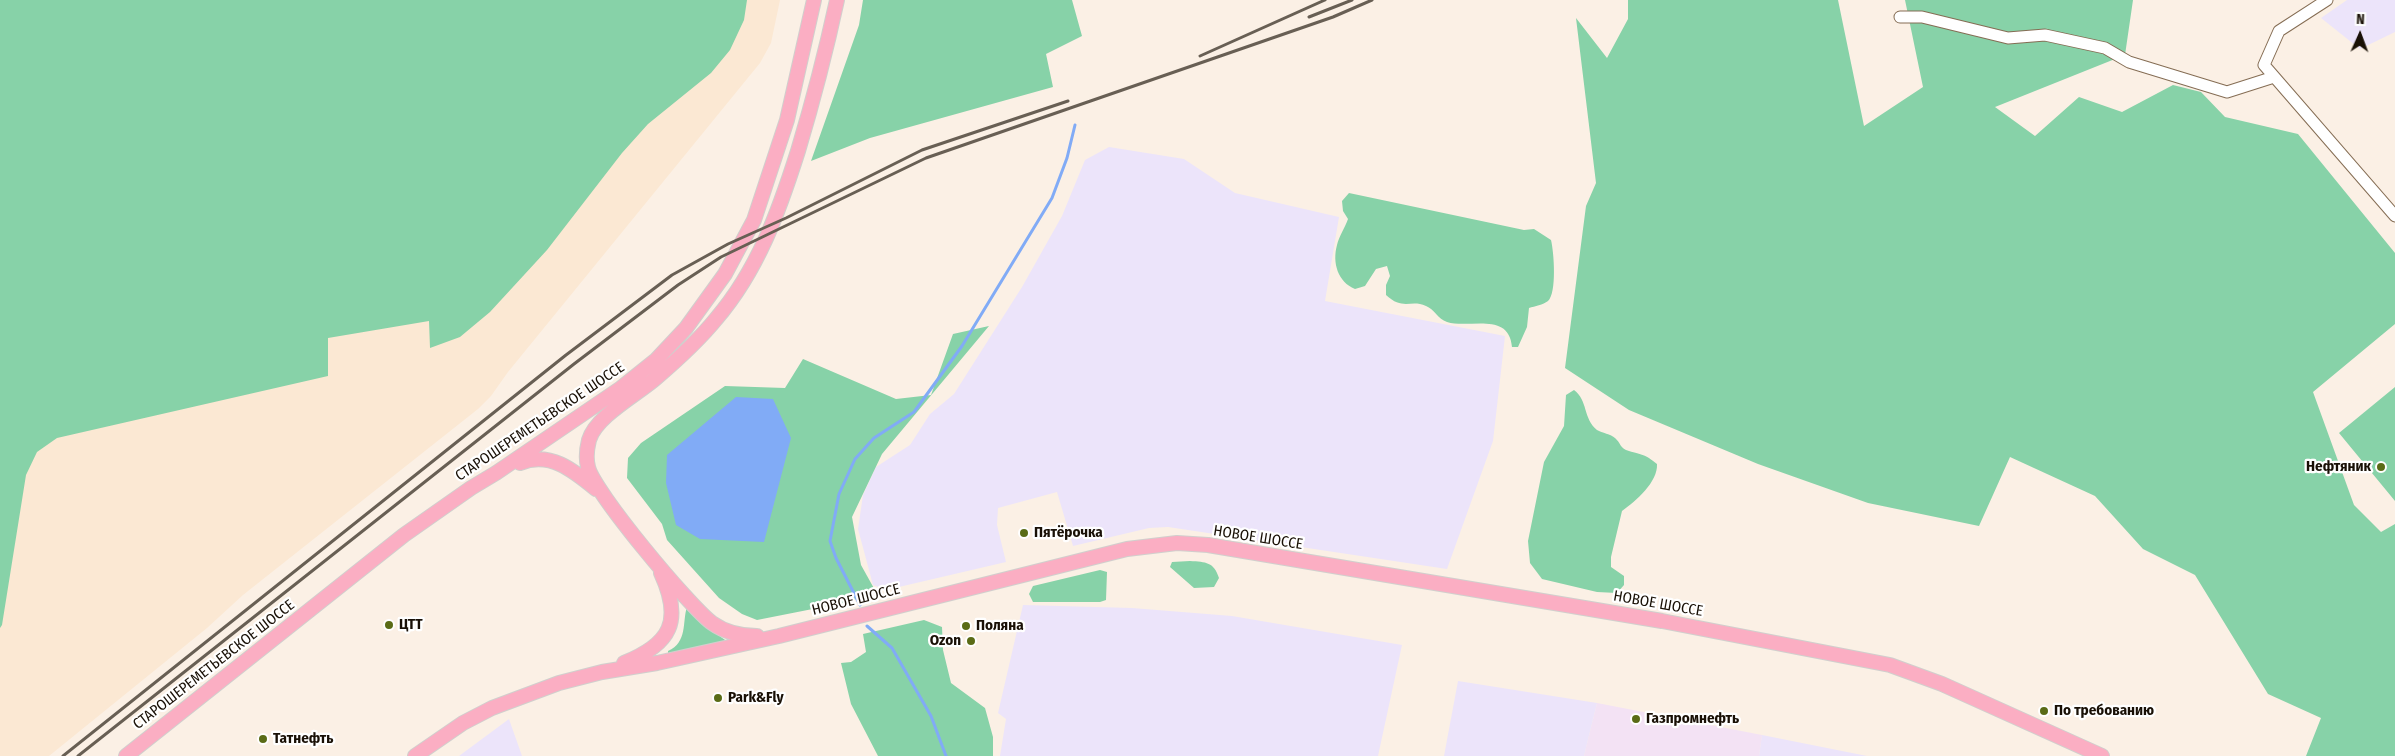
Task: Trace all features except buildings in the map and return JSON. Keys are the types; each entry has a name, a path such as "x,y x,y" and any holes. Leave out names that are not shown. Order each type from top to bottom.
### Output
{"main road":[{"name":"СТАРОШЕРЕМЕТЬЕВСКОЕ ШОССЕ","path":"126,756 404,535 470,488 496,473 593,408 656,360 686,328 711,296 754,220 787,120 814,0"},
{"name":"СТАРОШЕРЕМЕТЬЕВСКОЕ ШОССЕ","path":"600,492 588,468 587,448 590,436 606,416 655,379 717,319 759,254 788,183 818,86 837,0"},
{"path":"496,473 537,458 549,459 573,470 600,492 656,563 703,616 727,632 743,636 779,636"},
{"name":"НОВОЕ ШОССЕ","path":"416,756 463,723 492,708 522,695 602,672 657,663 779,636 1127,549 1177,543 1208,545 1662,621 1890,665 1942,684 2102,756"},
{"path":"602,672 652,650 664,639 670,626 671,613 665,582 656,563"}],"street":[{"path":"2327,0 2279,31 2264,65 2395,216"},
{"path":"1900,18 1922,17 2008,38 2045,35 2105,48 2129,62 2227,92 2274,77"}],"shaded area":[{"path":"0,0 780,0 771,43 760,63 508,372 491,396 478,409 243,595 207,628 49,756 0,756"},
{"path":"2347,0 2395,0 2395,32 2360,49 2321,18"},
{"path":"1109,147 1184,159 1235,193 1339,217 1325,301 1505,336 1493,441 1447,569 1168,527 1149,528 1073,546 1057,492 998,508 997,525 1006,562 886,590 873,585 858,529 863,495 876,467 910,445 930,414 954,394 1022,287 1062,216 1085,160"},
{"path":"1023,605 1132,608 1232,616 1402,645 1378,756 1000,756 1006,719 998,713"},
{"path":"1458,681 1597,703 1584,756 1444,756"},
{"name":"Газпромнефть","path":"1597,703 1762,735 1759,756 1584,756"},
{"path":"509,719 522,756 459,756"},
{"path":"1762,735 1867,756 1759,756"}],"green space":[{"path":"0,0 747,0 744,20 730,50 711,73 648,124 622,153 547,250 490,312 460,337 430,348 429,321 328,338 328,376 57,438 37,452 26,475 0,628"},
{"path":"863,0 1072,0 1082,36 1046,54 1053,87 870,138 811,161 859,25"},
{"path":"1628,0 1838,0 1864,126 1923,87 1905,0 2133,0 2125,55 1995,107 2035,136 2079,97 2122,112 2173,85 2201,92 2225,117 2298,134 2395,253 2395,324 2313,392 2354,505 2381,532 2395,524 2395,756 2306,756 2321,718 2268,694 2195,575 2143,549 2095,496 2010,457 1979,526 1868,503 1758,464 1629,410 1565,368 1586,206 1596,183 1576,18 1607,58 1628,19"},
{"path":"1349,193 1524,230 1534,229 1551,240 1554,281 1551,297 1546,302 1529,308 1527,327 1518,347 1512,347 1509,336 1504,329 1496,325 1447,322 1431,309 1421,304 1402,304 1392,300 1386,295 1386,285 1390,276 1387,266 1376,269 1365,286 1355,289 1344,282 1338,271 1335,258 1339,238 1348,219 1343,211 1342,201"},
{"path":"989,326 882,454 852,517 861,565 876,592 848,602 757,620 742,614 719,598 667,540 662,524 627,478 628,458 641,443 725,386 785,388 803,359 896,399 931,395 953,334"},
{"name":"Нефтяник","path":"2395,387 2395,501 2339,433"},
{"path":"1574,390 1582,399 1589,421 1597,430 1613,437 1624,449 1640,454 1657,464 1654,478 1645,491 1622,511 1611,557 1611,567 1624,576 1624,585 1617,593 1597,592 1542,579 1530,563 1528,541 1544,462 1564,426 1566,395"},
{"path":"1190,561 1209,564 1215,569 1219,578 1214,587 1194,588 1170,567 1172,562"},
{"path":"1100,570 1107,572 1106,600 1100,602 1033,602 1029,594 1033,586"},
{"path":"687,607 708,628 728,642 668,654 668,651 679,642"},
{"path":"924,620 942,627 943,650 951,683 985,708 993,737 993,756 878,756 851,704 841,663 851,662 866,652 863,634"}],"water":[{"path":"736,397 773,399 791,438 764,542 700,539 676,525 666,483 667,455"}],"waterway":[{"path":"860,605 836,558 830,541 839,494 855,459 874,438 914,412 962,346 1052,198 1067,158 1075,125"},
{"path":"867,626 892,648 931,716 946,756"}],"railway":[{"path":"1200,56 1325,0"},
{"path":"1309,17 1352,0"},
{"path":"78,756 574,364 678,285 721,257 926,158 1333,17 1372,0"},
{"path":"63,756 566,355 672,275 728,244 786,218 922,150 1068,101"}],"place":[{"name":"Нефтяник","path":"2381,467"},
{"name":"Пятёрочка","path":"1024,533"},
{"name":"ЦТТ","path":"389,625"},
{"name":"Поляна","path":"966,626"},
{"name":"Ozon","path":"971,641"},
{"name":"Park&Fly","path":"718,698"},
{"name":"По требованию","path":"2044,711"},
{"name":"Газпромнефть","path":"1636,719"},
{"name":"Татнефть","path":"263,739"}]}
